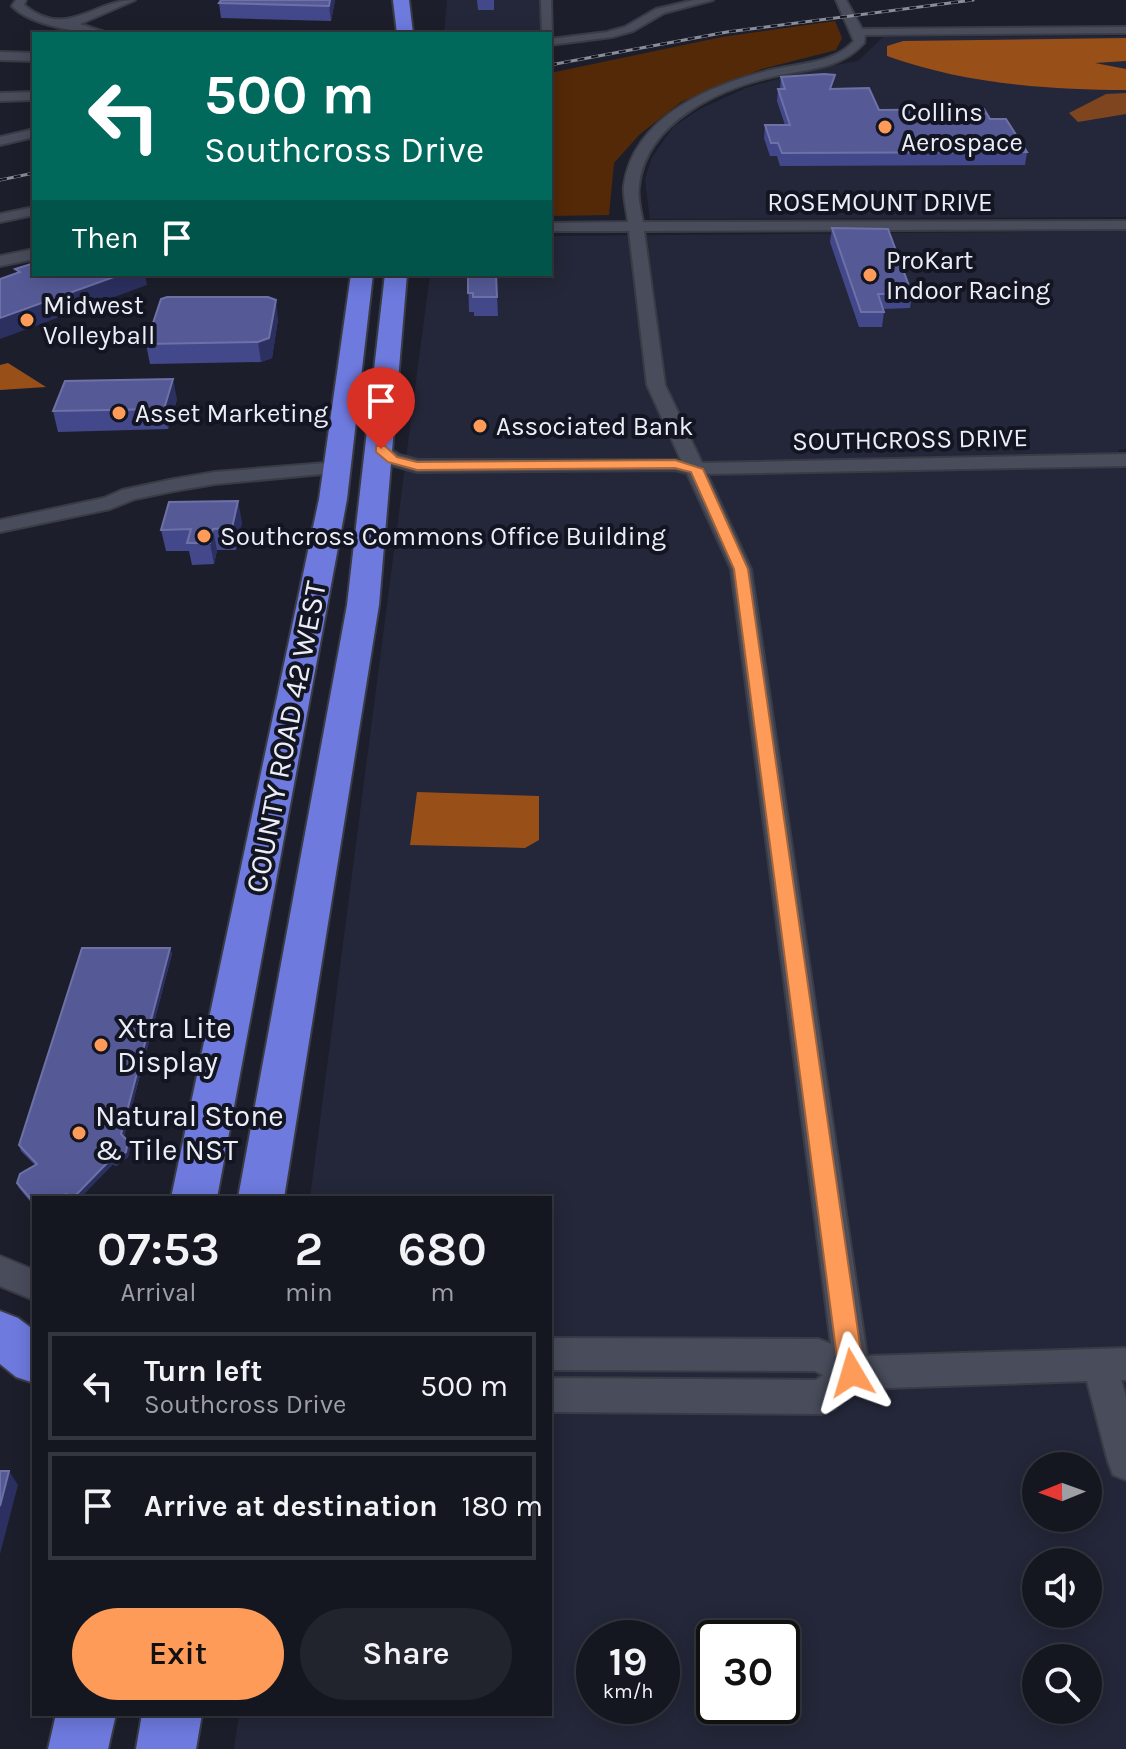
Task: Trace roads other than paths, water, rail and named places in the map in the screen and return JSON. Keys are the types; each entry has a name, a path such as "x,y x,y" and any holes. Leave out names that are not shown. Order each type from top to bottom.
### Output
{"highway":[{"path":"394,32 400,0"},
{"path":"400,0 405,32"},
{"path":"419,32 421,11"},
{"name":"COUNTY ROAD 42 WEST","path":"194,1196 333,499 362,276"},
{"name":"COUNTY ROAD 42 WEST","path":"261,1196 363,605 396,276"},
{"path":"348,383 359,412 358,462 366,473 379,464"},
{"path":"337,468 355,487 356,540 363,605"},
{"path":"0,1334 32,1358"},
{"path":"78,1749 86,1716"},
{"path":"166,1749 172,1716"}],"street":[{"path":"21,0 18,6 29,15 98,32"},
{"path":"71,24 130,0"},
{"path":"546,0 548,32"},
{"path":"552,41 608,35 629,29 660,11 708,0"},
{"path":"841,0 860,41 844,55 739,83 690,106 663,125 641,150 633,169 631,188 656,385 741,569 852,1373"},
{"path":"858,32 1126,30"},
{"path":"0,56 32,57"},
{"path":"0,97 32,96"},
{"path":"0,141 32,133"},
{"path":"0,218 32,211"},
{"name":"ROSEMOUNT DRIVE","path":"552,230 1126,225"},
{"path":"0,261 32,254"},
{"name":"SOUTHCROSS DRIVE","path":"379,464 392,459 417,466 675,464 696,469 1126,460"},
{"name":"SOUTHCROSS DRIVE","path":"379,464 405,481 677,476 696,469"},
{"path":"0,526 110,503 129,494 215,478 337,468"},
{"path":"110,503 135,505 193,494 282,485 316,487 333,499"},
{"path":"0,1271 32,1284"},
{"path":"0,1322 32,1333"},
{"path":"552,1354 819,1355 852,1373 1113,1365 1126,1462"},
{"path":"552,1395 822,1397 852,1373"}],"railway":[{"path":"552,65 727,32 973,0"},
{"path":"0,180 32,173"}],"place":[{"name":"Collins Aerospace","path":"885,127"},
{"name":"ProKart Indoor Racing","path":"870,275"},
{"name":"Midwest Volleyball","path":"27,320"},
{"name":"Asset Marketing","path":"119,413"},
{"name":"Associated Bank","path":"480,426"},
{"name":"Southcross Commons Office Building","path":"204,536"},
{"name":"Xtra Lite Display","path":"101,1045"},
{"name":"Natural Stone & Tile NST","path":"79,1133"}]}
